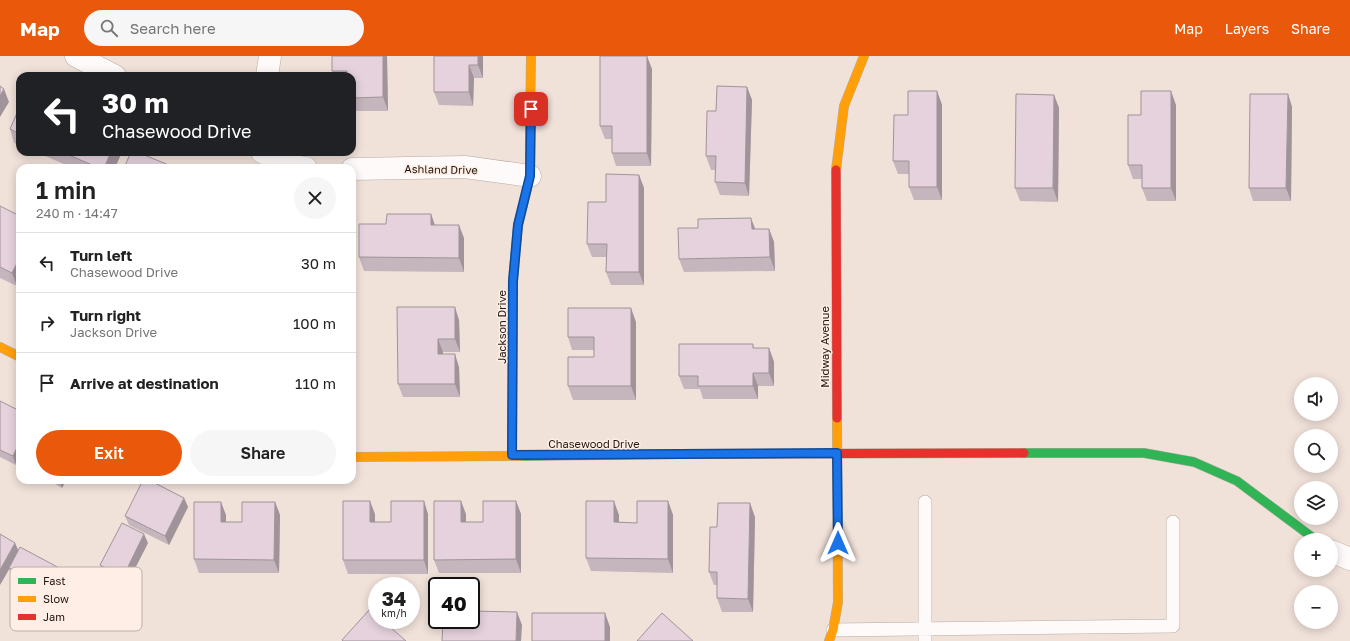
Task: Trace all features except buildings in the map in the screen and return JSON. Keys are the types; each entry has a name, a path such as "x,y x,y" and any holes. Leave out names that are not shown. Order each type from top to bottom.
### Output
{"street":[{"path":"76,56 107,72"},
{"path":"268,72 270,56"},
{"name":"Jackson Drive","path":"512,455 513,281 518,225 530,176 531,56"},
{"name":"Midway Avenue","path":"831,635 838,602 835,174 844,106 864,56"},
{"path":"269,156 284,164"},
{"name":"Ashland Drive","path":"356,169 465,168 530,176"},
{"path":"0,347 16,355"},
{"name":"Chasewood Drive","path":"356,457 837,453 1144,453 1194,462 1237,481 1307,533"},
{"path":"1338,554 1350,559"}],"lane":[{"path":"924,502 925,635"},
{"path":"831,635 925,635 1173,626 1173,522"}],"traffic: fast":[{"path":"512,455 513,281 518,225 530,176 530,127"},
{"path":"1024,453 1144,453 1194,462 1237,481 1307,533"},
{"path":"522,456 679,454"}],"traffic: slow":[{"path":"530,127 531,56"},
{"path":"836,170 844,106 864,56"},
{"path":"0,347 16,355"},
{"path":"829,641 833,630 838,602 837,418"},
{"path":"356,457 522,456"}],"traffic: jam":[{"path":"836,170 837,418"},
{"path":"679,454 1024,453"}],"route":[{"path":"531,109 530,176 518,225 513,281 512,455 837,453 838,543"}]}
